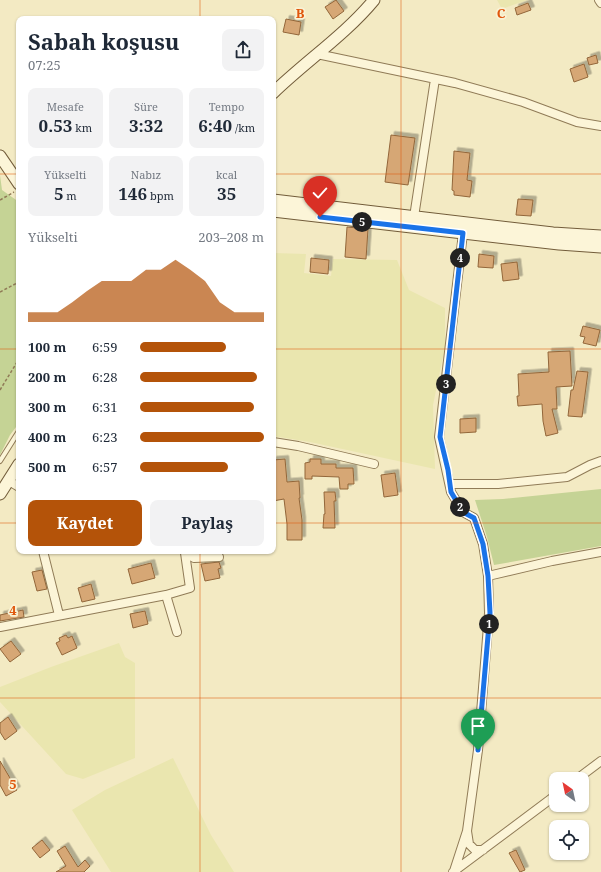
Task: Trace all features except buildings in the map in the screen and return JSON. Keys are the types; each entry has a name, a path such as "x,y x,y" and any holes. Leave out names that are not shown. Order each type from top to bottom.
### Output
{"street":[{"path":"276,90 367,9 374,0"},
{"path":"318,54 436,79 523,102 577,122 601,126"},
{"path":"414,217 436,79"},
{"path":"0,156 16,180"},
{"path":"276,200 553,233 601,236"},
{"path":"276,211 559,244 601,247"},
{"path":"453,872 467,831 478,750 490,613 488,576 483,544 474,518 463,512 451,492 440,437 463,233"},
{"path":"276,442 298,446 374,464"},
{"path":"450,484 498,484 567,477 601,461"},
{"path":"0,494 16,469"},
{"path":"9,481 16,485"},
{"path":"488,576 552,561 601,552"},
{"path":"44,554 59,615"},
{"path":"0,627 166,595 190,588 184,554"},
{"path":"187,554 194,558 218,557"},
{"path":"166,595 177,632"},
{"path":"586,772 601,761"},
{"path":"453,872 549,800"},
{"path":"467,831 469,844 475,850 483,850"}],"lane":[{"path":"0,461 16,436"}],"path":[{"path":"0,200 16,191"},
{"path":"0,292 16,284"},
{"path":"0,390 16,364"}],"shaded area":[{"path":"497,0 527,0 502,9"},
{"path":"276,253 306,254 304,273 331,276 333,259 397,260 409,290 445,308 445,347 433,405 435,469 310,442 276,436"},
{"path":"119,643 125,657 135,663 135,758 83,779 66,774 0,702 0,687"},
{"path":"173,758 211,835 234,872 111,872 72,810 105,790"}],"green space":[{"path":"0,175 2,190 16,200 16,427 10,435 0,455"},
{"path":"601,489 601,546 494,565 475,500 503,499"}],"route":[{"path":"320,217 463,233 440,437 448,470 451,492 463,512 474,518 483,544 488,576 490,613 478,750"}]}
